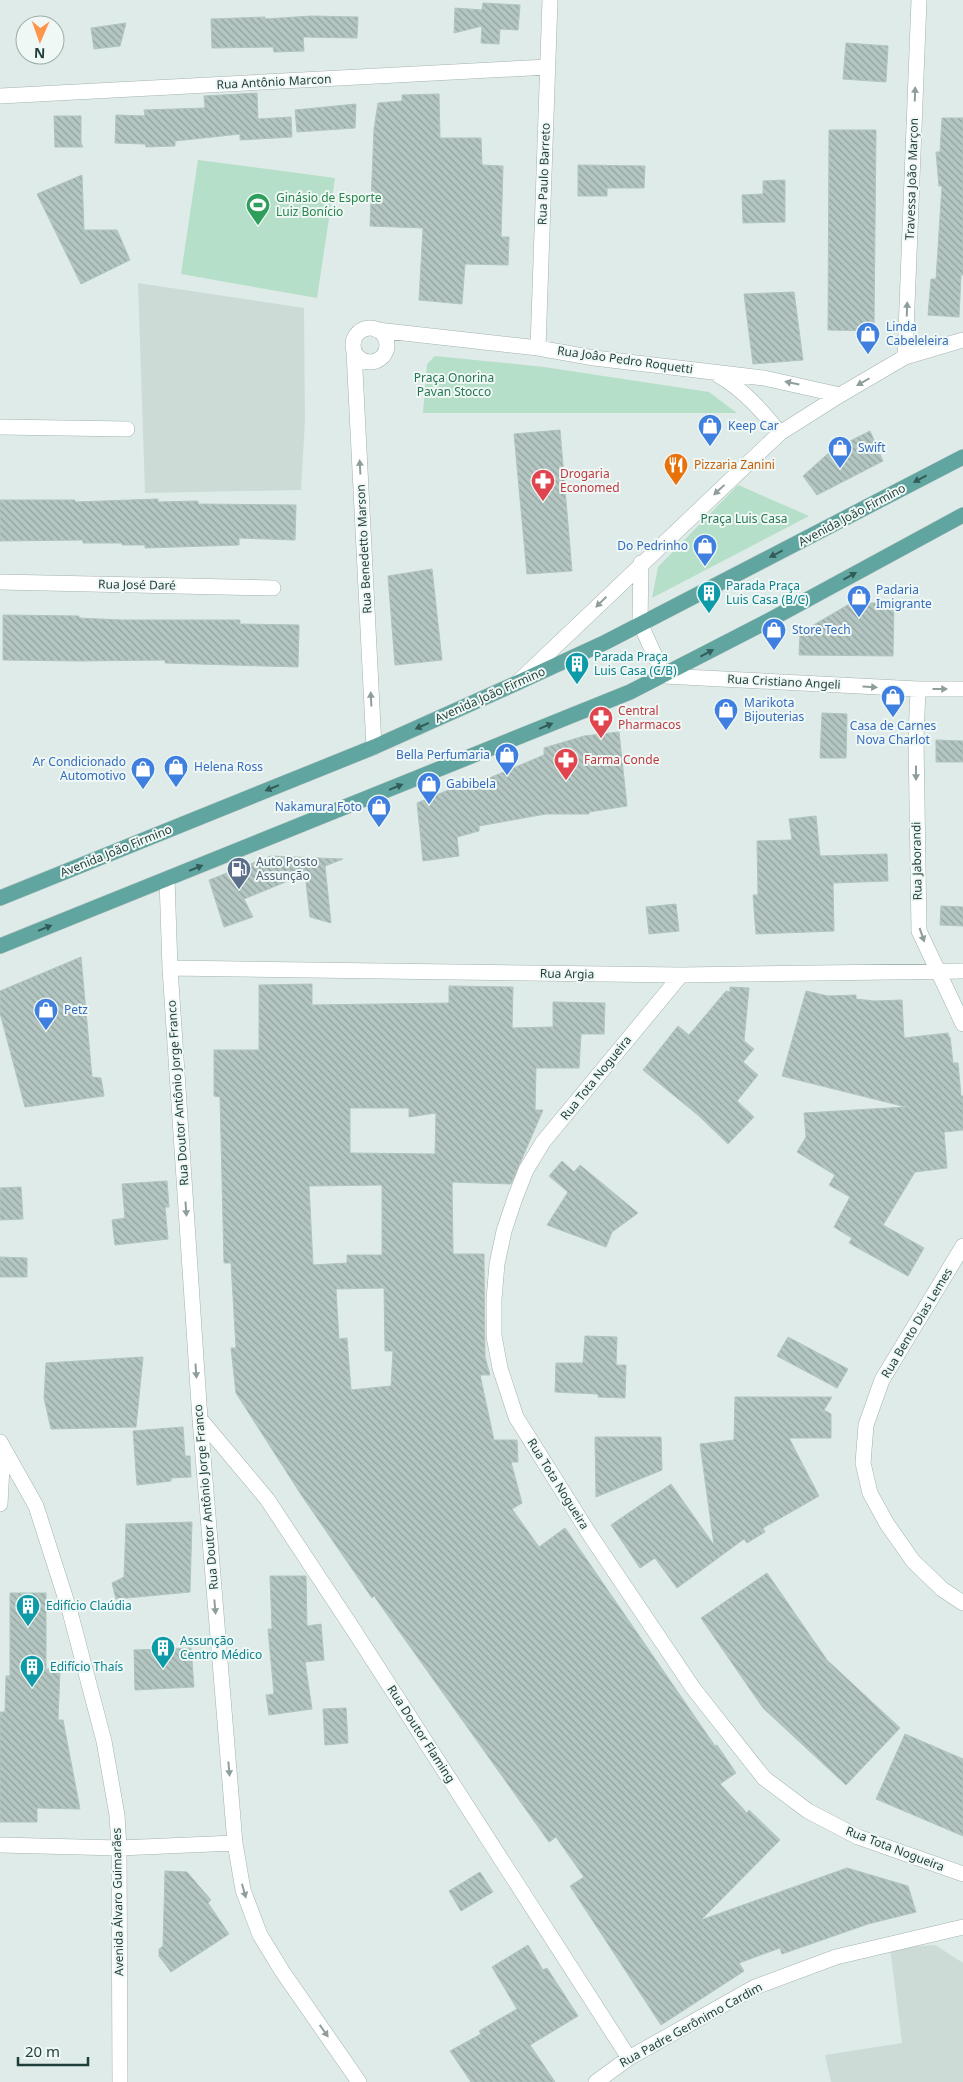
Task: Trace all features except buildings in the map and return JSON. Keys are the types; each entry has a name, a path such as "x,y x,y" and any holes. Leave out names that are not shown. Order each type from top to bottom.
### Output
{"main road":[{"name":"Avenida João Firmino","path":"0,898 374,748 517,683 606,642 963,456"},
{"path":"0,946 630,692 664,676 963,514"}],"street":[{"name":"Rua Paulo Barreto","path":"538,348 550,0"},
{"name":"Travessa João Marçon","path":"905,357 919,0"},
{"name":"Rua Antônio Marcon","path":"0,96 548,67"},
{"path":"376,330 384,337 386,342 385,353 382,357 372,362 366,362 357,356 354,351 354,340 360,331 366,328 538,348"},
{"path":"517,683 641,563 780,433 840,394 905,357 963,340"},
{"name":"Rua Joâo Pedro Roquetti","path":"538,348 594,358 764,378 840,394"},
{"name":"Rua Benedetto Marson","path":"354,351 374,748"},
{"name":"Rua Joâo Pedro Roquetti","path":"711,372 733,384 755,402 780,433"},
{"path":"0,427 127,429"},
{"path":"641,563 640,623 664,676"},
{"name":"Rua José Daré","path":"0,582 273,588"},
{"name":"Rua Cristiano Angeli","path":"664,676 918,689 963,689"},
{"name":"Rua Jaborandi","path":"918,689 916,738 919,930 963,1024"},
{"name":"Rua Doutor Antônio Jorge Franco","path":"167,879 170,968 200,1419 235,1843 243,1890 260,1935 282,1971 359,2082"},
{"name":"Rua Argia","path":"170,968 681,975 963,971"},
{"name":"Rua Tota Nogueira","path":"681,975 543,1142 526,1170 504,1231 497,1264 494,1299 494,1336 500,1368 516,1417 590,1535 693,1688 764,1778 808,1811 858,1837 963,1874"},
{"name":"Rua Bento Dias Lemes","path":"963,1246 882,1380 866,1425 863,1463 870,1493 887,1524 913,1561 942,1589 963,1603"},
{"name":"Rua Doutor Flaming","path":"200,1419 272,1508 353,1629 629,2058"},
{"path":"0,1504 2,1445"},
{"name":"Avenida Álvaro Guimarães","path":"2,1445 36,1506 70,1612 104,1741 117,1815 119,1848 120,2082"},
{"path":"0,1845 119,1848 235,1843"},
{"name":"Rua Padre Gerônimo Cardim","path":"596,2082 629,2058 755,1987 836,1957 963,1927"}],"shaded area":[{"path":"138,283 304,308 305,421 301,490 145,493"},
{"path":"935,1945 963,1963 963,2082 831,2082 825,2055 902,2043 890,1948"}],"green space":[{"name":"Ginásio de Esporte Luiz Bonício","path":"198,160 335,178 317,298 181,274"},
{"name":"Praça Onorina Pavan Stocco","path":"435,356 544,367 709,392 737,413 423,413 427,364"},
{"name":"Praça Luis Casa","path":"738,485 809,516 652,598 658,567"}],"place":[{"name":"Ginásio de Esporte Luiz Bonício","path":"258,226"},
{"name":"Linda Cabeleleira","path":"868,355"},
{"name":"Keep Car","path":"710,447"},
{"name":"Swift","path":"840,469"},
{"name":"Pizzaria Zanini","path":"676,486"},
{"name":"Drogaria Economed","path":"543,502"},
{"name":"Do Pedrinho","path":"705,567"},
{"name":"Parada Praça Luis Casa (B/C)","path":"709,614"},
{"name":"Padaria Imigrante","path":"859,618"},
{"name":"Store Tech","path":"774,651"},
{"name":"Parada Praça Luis Casa (C/B)","path":"577,685"},
{"name":"Casa de Carnes Nova Charlot","path":"893,718"},
{"name":"Marikota Bijouterias","path":"726,731"},
{"name":"Central Pharmacos","path":"601,739"},
{"name":"Bella Perfumaria","path":"507,776"},
{"name":"Farma Conde","path":"566,781"},
{"name":"Helena Ross","path":"176,788"},
{"name":"Ar Condicionado Automotivo","path":"143,790"},
{"name":"Gabibela","path":"429,805"},
{"name":"Nakamura Foto","path":"379,828"},
{"name":"Auto Posto Assunção","path":"239,890"},
{"name":"Petz","path":"46,1031"},
{"name":"Edifício Claúdia","path":"28,1627"},
{"name":"Assunção Centro Médico","path":"163,1669"},
{"name":"Edifício Thaís","path":"32,1688"}]}
